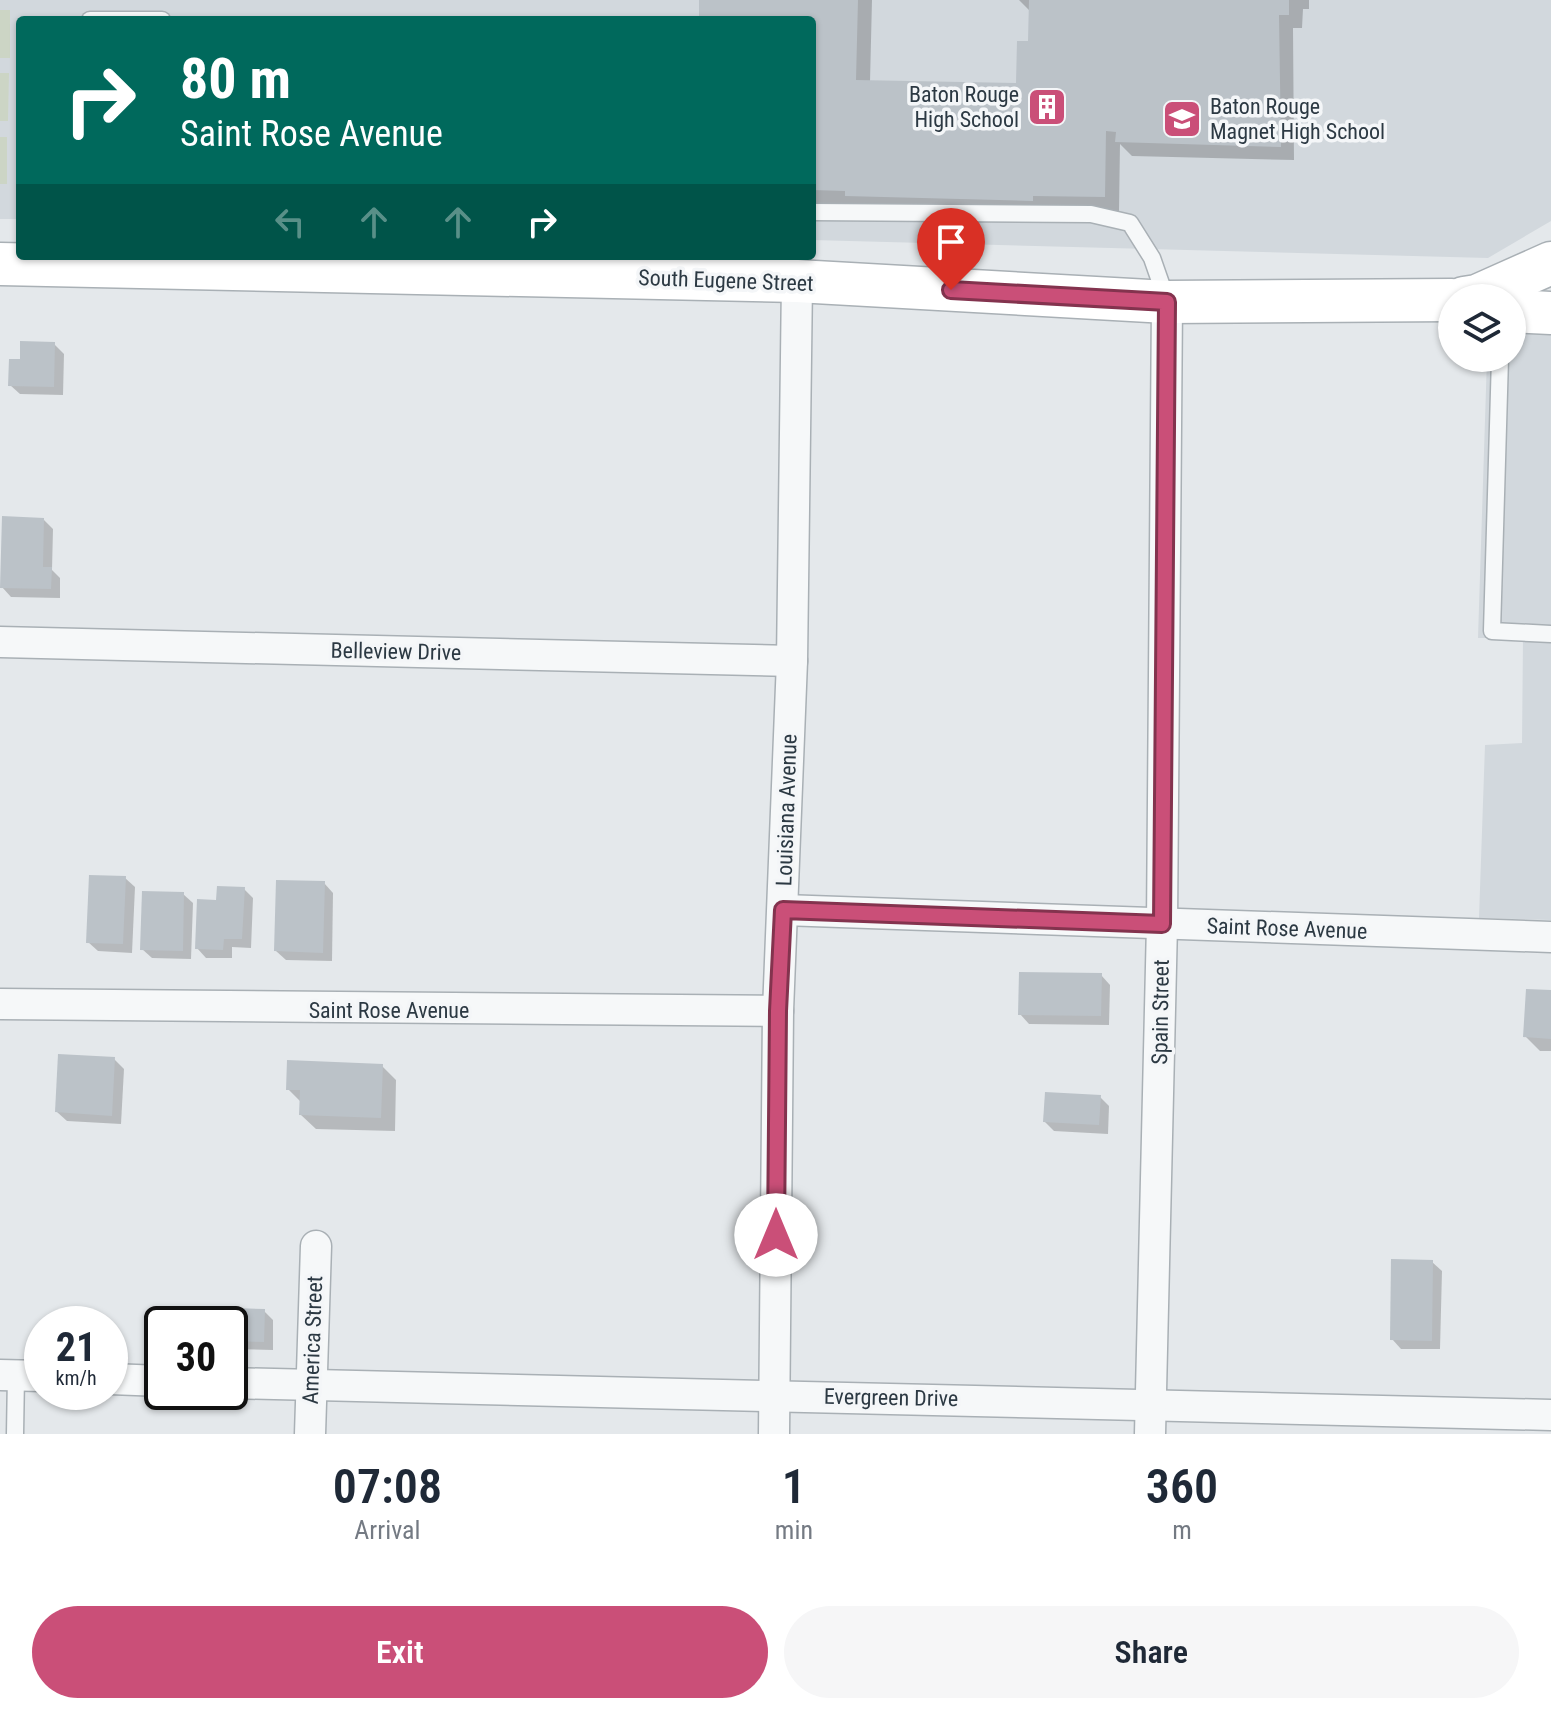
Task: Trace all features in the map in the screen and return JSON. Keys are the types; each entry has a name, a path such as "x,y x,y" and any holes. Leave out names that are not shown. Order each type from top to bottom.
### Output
{"street":[{"name":"South Eugene Street","path":"1510,284 1551,263"},
{"name":"South Eugene Street","path":"0,264 716,268 797,281 1167,302 1438,301"},
{"name":"Louisiana Avenue","path":"774,1434 778,1011 792,661 797,281"},
{"name":"Spain Street","path":"1150,1434 1162,924 1167,302"},
{"path":"1526,309 1551,313"},
{"name":"Belleview Drive","path":"0,642 792,661"},
{"name":"Saint Rose Avenue","path":"783,910 1551,937"},
{"name":"Saint Rose Avenue","path":"0,1004 778,1011"},
{"name":"America Street","path":"310,1434 309,1386 316,1246"},
{"name":"Evergreen Drive","path":"248,1384 1551,1415"}],"lane":[{"path":"816,212 1091,214 1130,223 1152,258 1167,302"},
{"path":"1500,372 1492,631 1551,634"},
{"path":"15,1434 19,1376"}],"shaded area":[{"name":"Baton Rouge Magnet High School","path":"0,0 1551,0 1551,221 1488,258 816,240 816,16 16,16 16,219 0,219"},
{"path":"1526,333 1551,334 1551,920 1479,918 1485,745 1522,743 1523,638 1478,638 1487,372 1526,372"}],"green space":[{"path":"0,10 10,10 10,58 0,58"},
{"path":"0,73 9,73 8,121 0,121"},
{"path":"0,137 7,137 7,184 0,184"}],"building":[{"name":"Baton Rouge High School","path":"699,0 858,0 856,80 1016,83 1017,41 1028,41 1029,0 1289,0 1289,15 1279,15 1281,147 1115,142 1116,132 1106,131 1105,197 1033,196 1033,201 845,196 845,191 816,190 816,16 699,16"},
{"path":"20,341 55,342 54,387 8,386 9,359 20,359"},
{"path":"2,516 44,518 43,567 52,567 51,589 0,588"},
{"path":"89,875 126,876 123,944 86,943"},
{"path":"276,880 325,881 323,953 274,951"},
{"path":"217,886 245,887 242,939 224,939 223,950 195,949 197,899 216,900"},
{"path":"142,891 184,892 183,951 140,950"},
{"path":"1019,972 1102,973 1101,1016 1018,1015"},
{"path":"1526,989 1551,990 1551,1039 1523,1037"},
{"path":"58,1054 115,1057 112,1116 55,1112"},
{"path":"287,1060 383,1064 381,1118 299,1115 300,1090 286,1090"},
{"path":"1045,1092 1101,1095 1099,1125 1043,1122"},
{"path":"1391,1259 1433,1260 1432,1341 1390,1340"},
{"path":"248,1308 265,1309 264,1342 248,1342"}],"place":[{"name":"Baton Rouge High School","path":"1047,107"},
{"name":"Baton Rouge Magnet High School","path":"1182,119"}],"route":[{"path":"776,1235 778,1011 783,910 1162,924 1167,302 951,290"}]}
